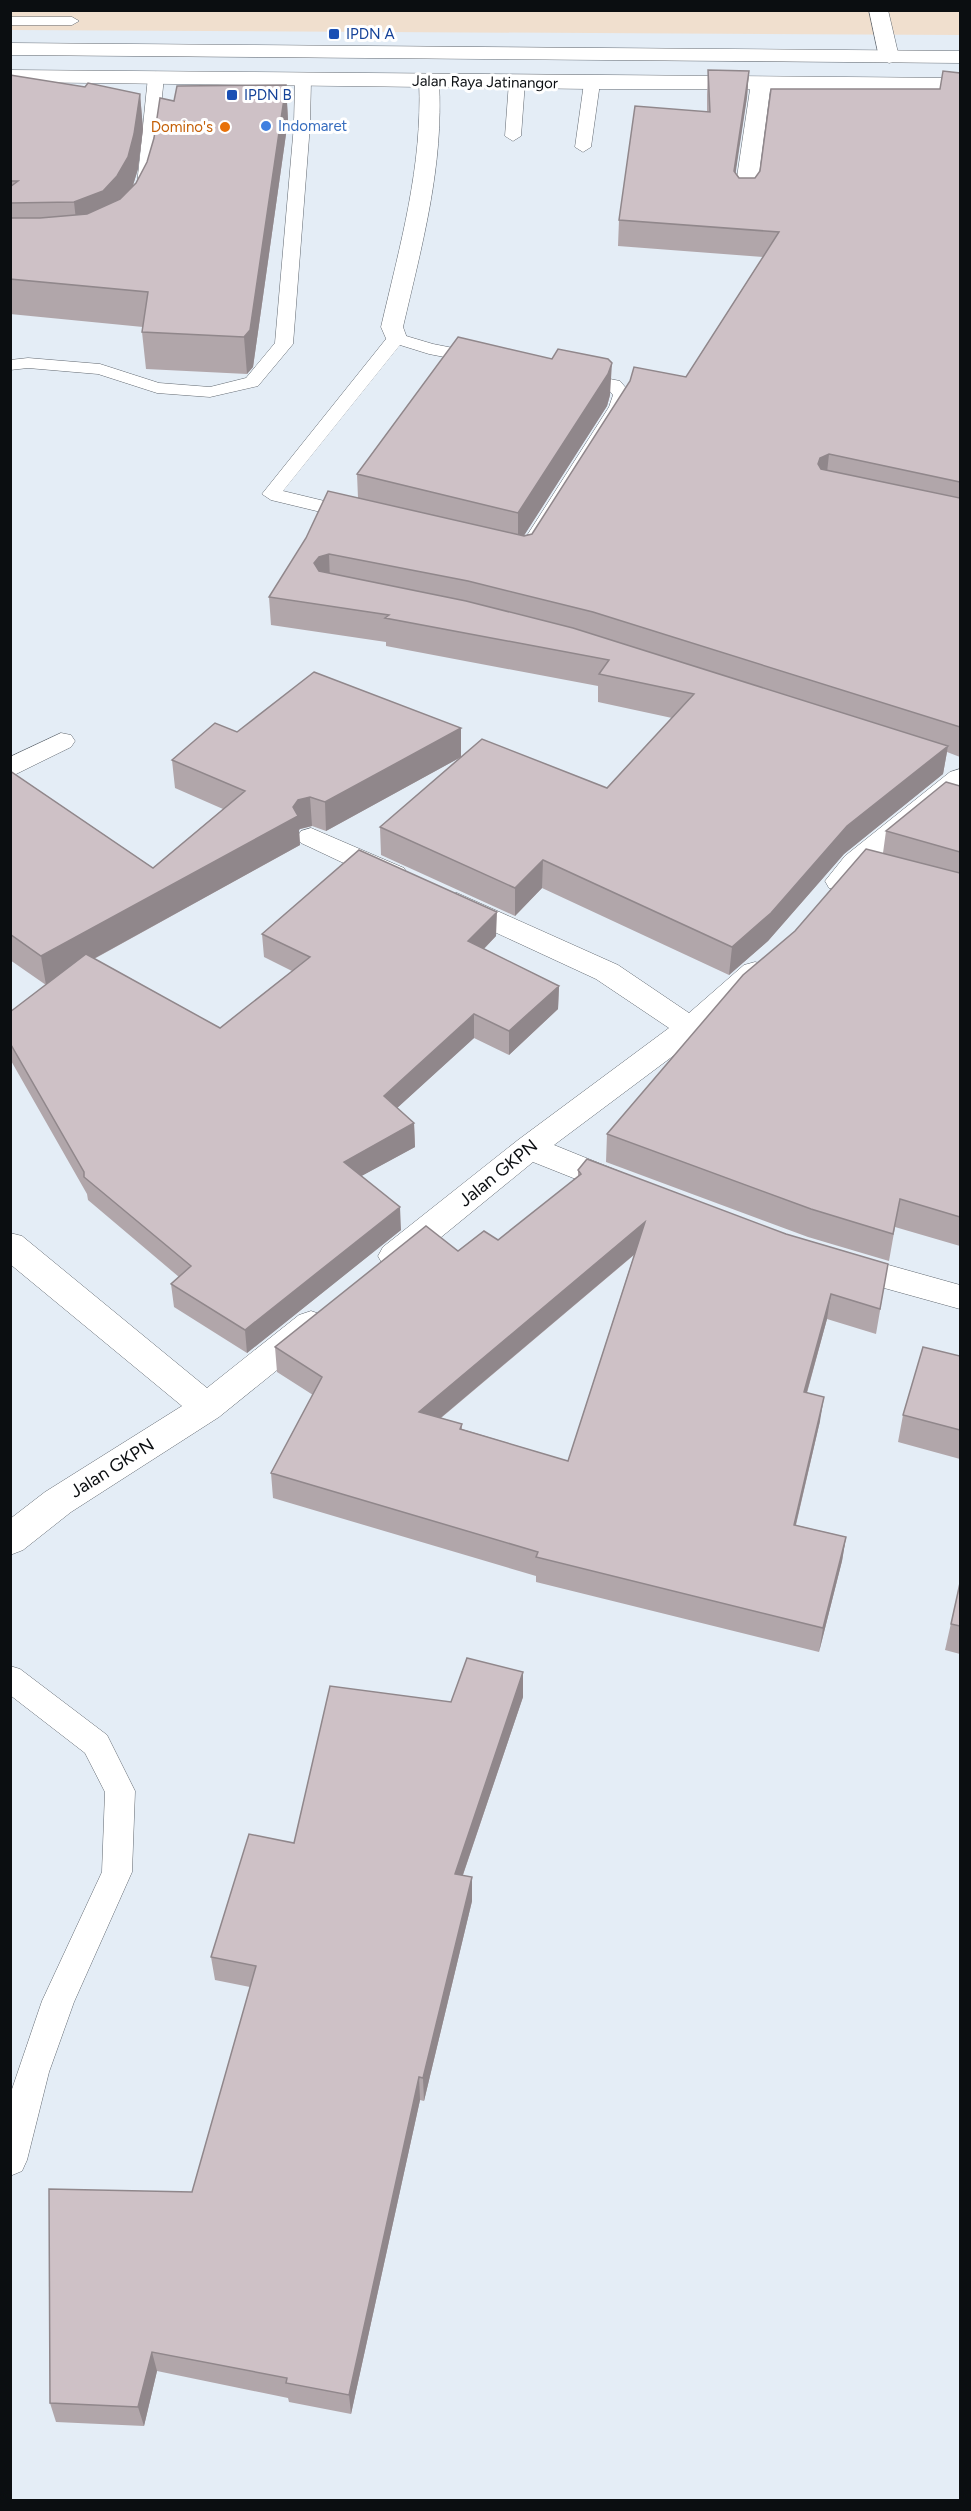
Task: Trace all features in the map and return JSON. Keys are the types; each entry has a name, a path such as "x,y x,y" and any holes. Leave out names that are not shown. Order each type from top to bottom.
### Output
{"main road":[{"path":"878,10 890,57"},
{"name":"Jalan Raya Jatinangor","path":"10,49 960,57"},
{"name":"Jalan Raya Jatinangor","path":"10,76 592,83 960,84"},
{"path":"396,338 392,327 427,176 432,106 429,81"},
{"path":"745,197 761,83"},
{"path":"10,769 61,741"},
{"path":"825,897 855,863 960,778"},
{"path":"311,837 607,972 690,1028"},
{"path":"855,863 887,871"},
{"name":"Jalan GKPN","path":"371,1275 529,1148 690,1028 780,950"},
{"path":"529,1148 649,1196"},
{"path":"10,1245 207,1407"},
{"path":"812,1254 960,1297"},
{"name":"Jalan GKPN","path":"10,1540 58,1502 207,1407 335,1304"}],"lane":[{"path":"10,21 72,21"},
{"path":"136,202 146,184 156,77"},
{"path":"10,365 28,363 100,369 157,388 210,392 252,382 284,344 302,123 303,80"},
{"path":"513,136 517,82"},
{"path":"583,147 592,83"},
{"path":"396,338 429,349 614,385 622,394 613,416 524,555 271,494 396,338"},
{"path":"10,1678 96,1744 120,1791 117,1872 58,2001 33,2072 10,2160"}],"shaded area":[{"path":"11,10 960,11 960,35 11,30"}],"building":[{"path":"708,70 749,71 734,171 739,178 755,178 760,171 771,89 940,89 943,71 960,73 960,482 829,454 820,458 818,464 821,469 960,498 960,727 593,612 468,581 329,554 319,557 314,563 319,571 466,601 573,628 948,746 847,826 771,913 732,947 543,860 515,888 380,827 482,739 607,788 694,694 599,674 609,660 385,618 389,615 269,597 306,538 328,491 524,536 532,534 630,381 634,367 686,377 779,232 619,220 635,106 710,112"},
{"path":"10,75 85,87 88,83 140,94 128,157 117,176 103,191 74,202 10,203 10,187 18,181 10,181"},
{"path":"286,85 250,330 244,337 142,332 148,292 10,279 10,218 87,214 120,199 136,183 147,162 154,138 160,98 174,101 177,86"},
{"path":"458,337 552,359 558,349 608,359 612,363 608,374 518,513 357,474"},
{"path":"314,672 461,728 325,802 310,797 298,800 293,807 298,816 41,956 10,934 10,771 153,868 245,791 172,760 215,723 237,732"},
{"path":"946,782 960,786 960,852 886,831"},
{"path":"866,849 960,873 960,1217 900,1199 893,1234 811,1209 607,1134 743,975 795,931"},
{"path":"359,850 497,912 468,941 559,986 509,1031 474,1014 384,1096 414,1123 344,1162 400,1207 245,1330 171,1284 191,1266 84,1177 84,1172 10,1043 10,1012 86,954 220,1028 310,957 262,934"},
{"path":"587,1159 786,1234 888,1264 880,1309 831,1294 804,1392 824,1397 794,1525 846,1537 823,1628 536,1557 538,1552 271,1473 322,1377 275,1347 426,1226 458,1251 484,1231 498,1240 581,1174 578,1170","holes":["645,1222 568,1461 460,1429 462,1424 419,1412"]},
{"path":"923,1347 960,1356 960,1430 903,1415"},
{"path":"960,1583 960,1626 951,1624"},
{"path":"467,1658 523,1672 455,1874 472,1877 423,2078 419,2077 349,2395 286,2383 287,2378 152,2352 138,2407 50,2403 49,2189 192,2192 256,1966 211,1957 249,1834 294,1843 330,1686 451,1702"}],"place":[{"name":"IPDN A","path":"334,34"},
{"name":"IPDN B","path":"232,95"},
{"name":"Indomaret","path":"266,126"},
{"name":"Domino's","path":"225,127"}]}
